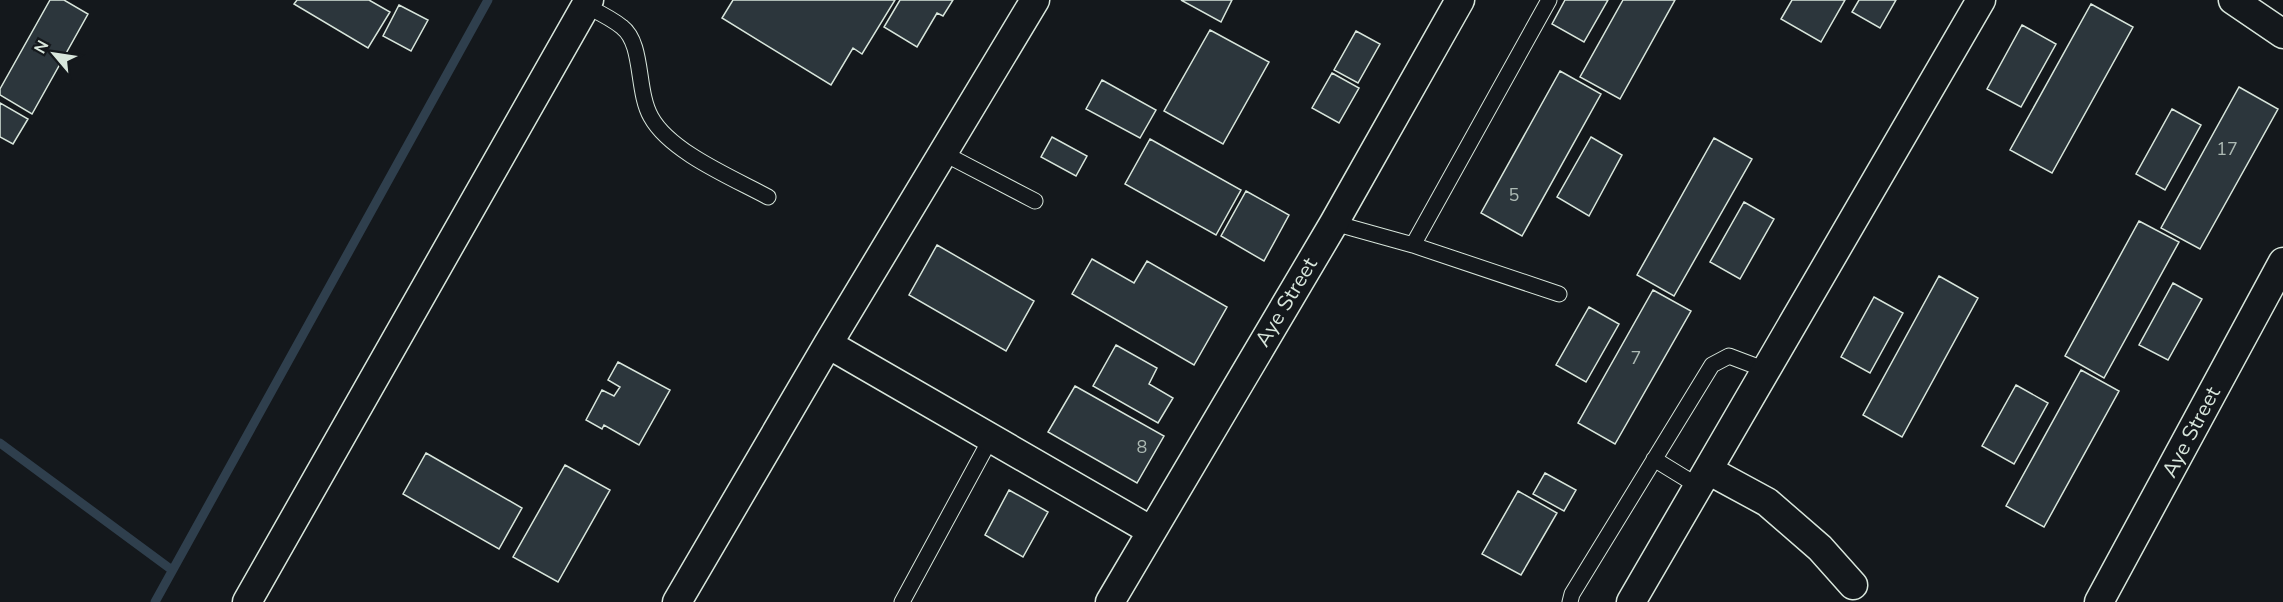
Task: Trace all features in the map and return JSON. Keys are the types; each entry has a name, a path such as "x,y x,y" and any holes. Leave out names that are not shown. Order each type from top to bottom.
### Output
{"street":[{"path":"677,602 828,344 1035,0"},
{"name":"Aye Street","path":"1110,602 1150,530 1334,223 1460,0"},
{"path":"1631,602 1981,0"},
{"path":"2233,0 2283,34"},
{"path":"247,602 588,3"},
{"name":"Aye Street","path":"2099,602 2283,262"},
{"path":"828,344 1150,530"},
{"path":"1703,478 1767,502 1820,548 1853,585"}],"lane":[{"path":"1413,245 1549,0"},
{"path":"588,3 629,34 634,44 643,100 651,118 665,135 696,157 768,196"},
{"path":"943,153 1035,201"},
{"path":"1334,223 1413,245 1559,294"},
{"path":"1570,602 1572,594 1712,365 1729,356 1766,370"},
{"path":"902,602 991,438"},
{"path":"1654,459 1703,478"}],"building":[{"path":"50,0 64,0 88,14 32,114 0,95 0,89"},
{"path":"297,0 369,0 390,12 368,48 294,4"},
{"path":"733,0 895,0 862,54 853,48 831,85 722,18"},
{"path":"900,0 953,0 943,16 937,13 917,47 884,27"},
{"path":"1181,0 1232,0 1221,22"},
{"path":"1565,0 1608,0 1584,42 1552,24"},
{"path":"1623,0 1675,0 1620,99 1580,77"},
{"path":"1792,0 1845,0 1821,42 1781,19"},
{"path":"1859,0 1896,0 1880,28 1852,12"},
{"path":"2091,4 2133,27 2052,173 2010,150"},
{"path":"399,5 428,20 411,51 383,36"},
{"path":"2022,25 2056,44 2021,107 1987,89"},
{"path":"1210,30 1269,62 1223,144 1164,111"},
{"path":"1356,31 1380,44 1358,83 1334,70"},
{"path":"1560,71 1601,94 1522,236 1481,213"},
{"path":"1332,73 1359,88 1339,123 1312,108"},
{"path":"1102,80 1156,110 1140,138 1086,109"},
{"path":"2239,87 2278,109 2200,249 2161,228"},
{"path":"0,103 28,119 13,144 0,137"},
{"path":"2172,109 2201,125 2165,190 2136,174"},
{"path":"1052,137 1087,156 1076,176 1041,157"},
{"path":"1591,137 1622,155 1589,216 1557,197"},
{"path":"1714,138 1752,159 1674,296 1637,275"},
{"path":"1150,139 1241,190 1216,235 1125,184"},
{"path":"1246,191 1289,215 1264,261 1221,236"},
{"path":"1744,202 1774,219 1740,279 1710,262"},
{"path":"2139,221 2179,242 2104,378 2065,356"},
{"path":"937,245 1034,301 1006,351 909,295"},
{"path":"1092,259 1134,283 1147,261 1227,307 1194,365 1072,294"},
{"path":"1939,276 1978,298 1902,437 1863,415"},
{"path":"2173,283 2202,299 2168,360 2139,345"},
{"path":"1653,290 1691,311 1615,444 1578,423"},
{"path":"1874,297 1903,313 1870,373 1841,357"},
{"path":"1589,307 1619,324 1586,382 1556,365"},
{"path":"1116,345 1157,368 1149,384 1173,398 1158,423 1093,386"},
{"path":"618,362 670,390 639,445 604,425 602,429 586,420 602,390 614,396 620,387 608,380"},
{"path":"2081,370 2119,391 2044,527 2006,506"},
{"path":"2016,385 2048,403 2014,464 1982,446"},
{"path":"1075,386 1164,436 1137,483 1048,432"},
{"path":"426,453 522,508 499,549 403,494"},
{"path":"565,465 610,490 558,582 513,557"},
{"path":"1545,473 1576,490 1564,511 1533,494"},
{"path":"1009,490 1048,512 1023,557 985,535"},
{"path":"1518,491 1557,513 1521,575 1482,554"}],"waterway":[{"path":"155,602 488,0"},
{"path":"0,443 172,570"}]}
